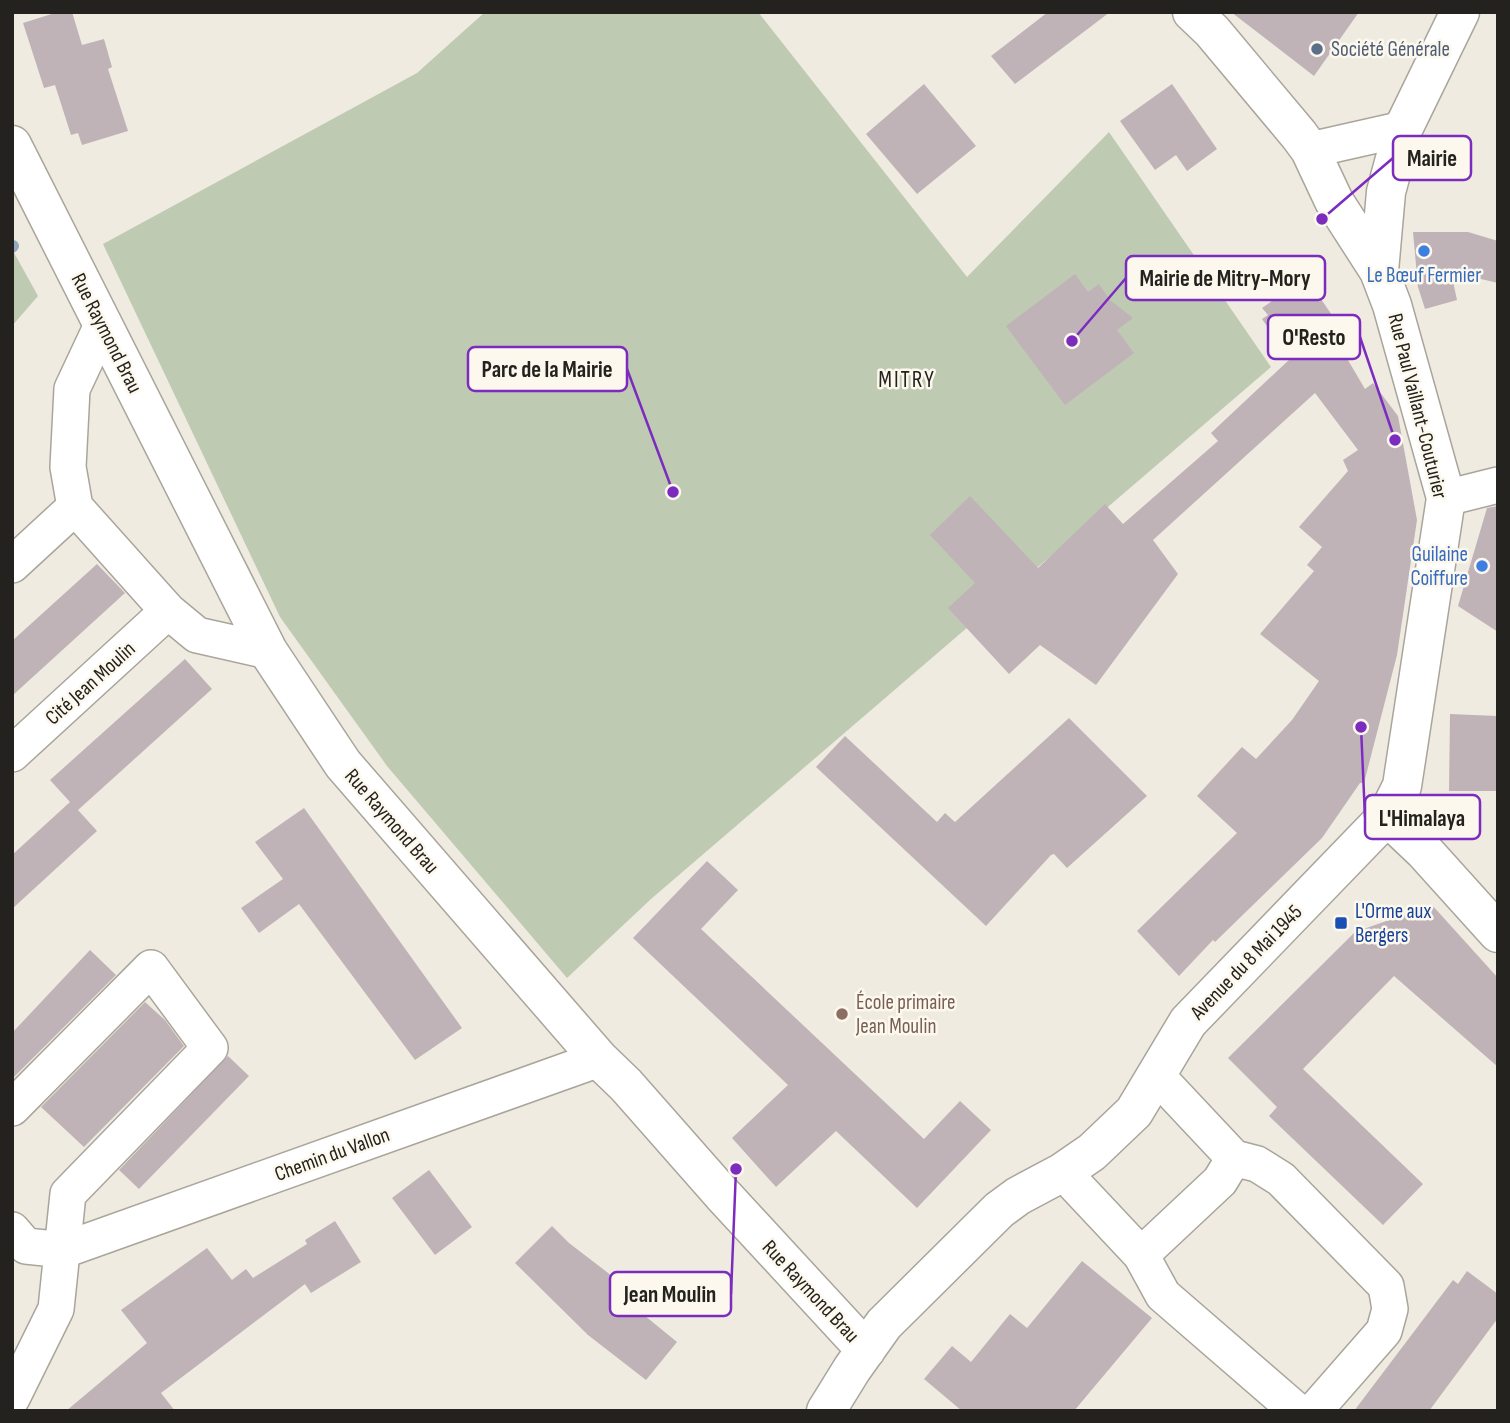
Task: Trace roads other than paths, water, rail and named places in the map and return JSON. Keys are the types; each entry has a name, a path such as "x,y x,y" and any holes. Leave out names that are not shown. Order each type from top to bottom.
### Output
{"street":[{"name":"Rue Paul Vaillant-Couturier","path":"1192,12 1212,31 1310,150 1335,201 1379,271 1392,304 1446,498 1402,786 1387,816"},
{"path":"1379,271 1386,192 1404,129 1460,12"},
{"path":"1310,150 1404,129"},
{"name":"Rue Raymond Brau","path":"12,145 23,162 41,205 268,651 343,764 599,1059 626,1085 866,1350"},
{"name":"Rue Raymond Brau","path":"12,174 41,205"},
{"path":"103,323 72,389 68,467 75,507 168,611 197,635 268,651"},
{"path":"1446,498 1498,485"},
{"path":"12,565 75,507"},
{"name":"Cité Jean Moulin","path":"12,754 168,611"},
{"path":"1387,816 1424,851 1498,933"},
{"name":"Avenue du 8 Mai 1945","path":"826,1411 884,1324 999,1210 1092,1152 1134,1112 1188,1022 1387,816"},
{"path":"12,1108 151,968 210,1048 68,1195 57,1308 12,1398"},
{"name":"Chemin du Vallon","path":"12,1230 26,1246 64,1250 599,1059"},
{"path":"1157,1076 1234,1158 1257,1164 1282,1179 1386,1286 1390,1309 1384,1331 1314,1411"},
{"path":"1141,1255 1220,1181 1234,1158"},
{"path":"1063,1172 1141,1255 1163,1294 1297,1411"}],"place":[{"name":"Société Générale","path":"1317,49"},
{"name":"Mairie","path":"1322,219"},
{"name":"Le Bœuf Fermier","path":"1424,251"},
{"name":"Mairie de Mitry-Mory","path":"1072,341"},
{"name":"O'Resto","path":"1395,440"},
{"name":"Parc de la Mairie","path":"673,492"},
{"name":"Guilaine Coiffure","path":"1482,566"},
{"name":"L'Himalaya","path":"1361,727"},
{"name":"L'Orme aux Bergers","path":"1341,923"},
{"name":"École primaire Jean Moulin","path":"842,1014"},
{"name":"Jean Moulin","path":"736,1169"}],"district":[{"name":"MITRY","path":"907,379"}]}
